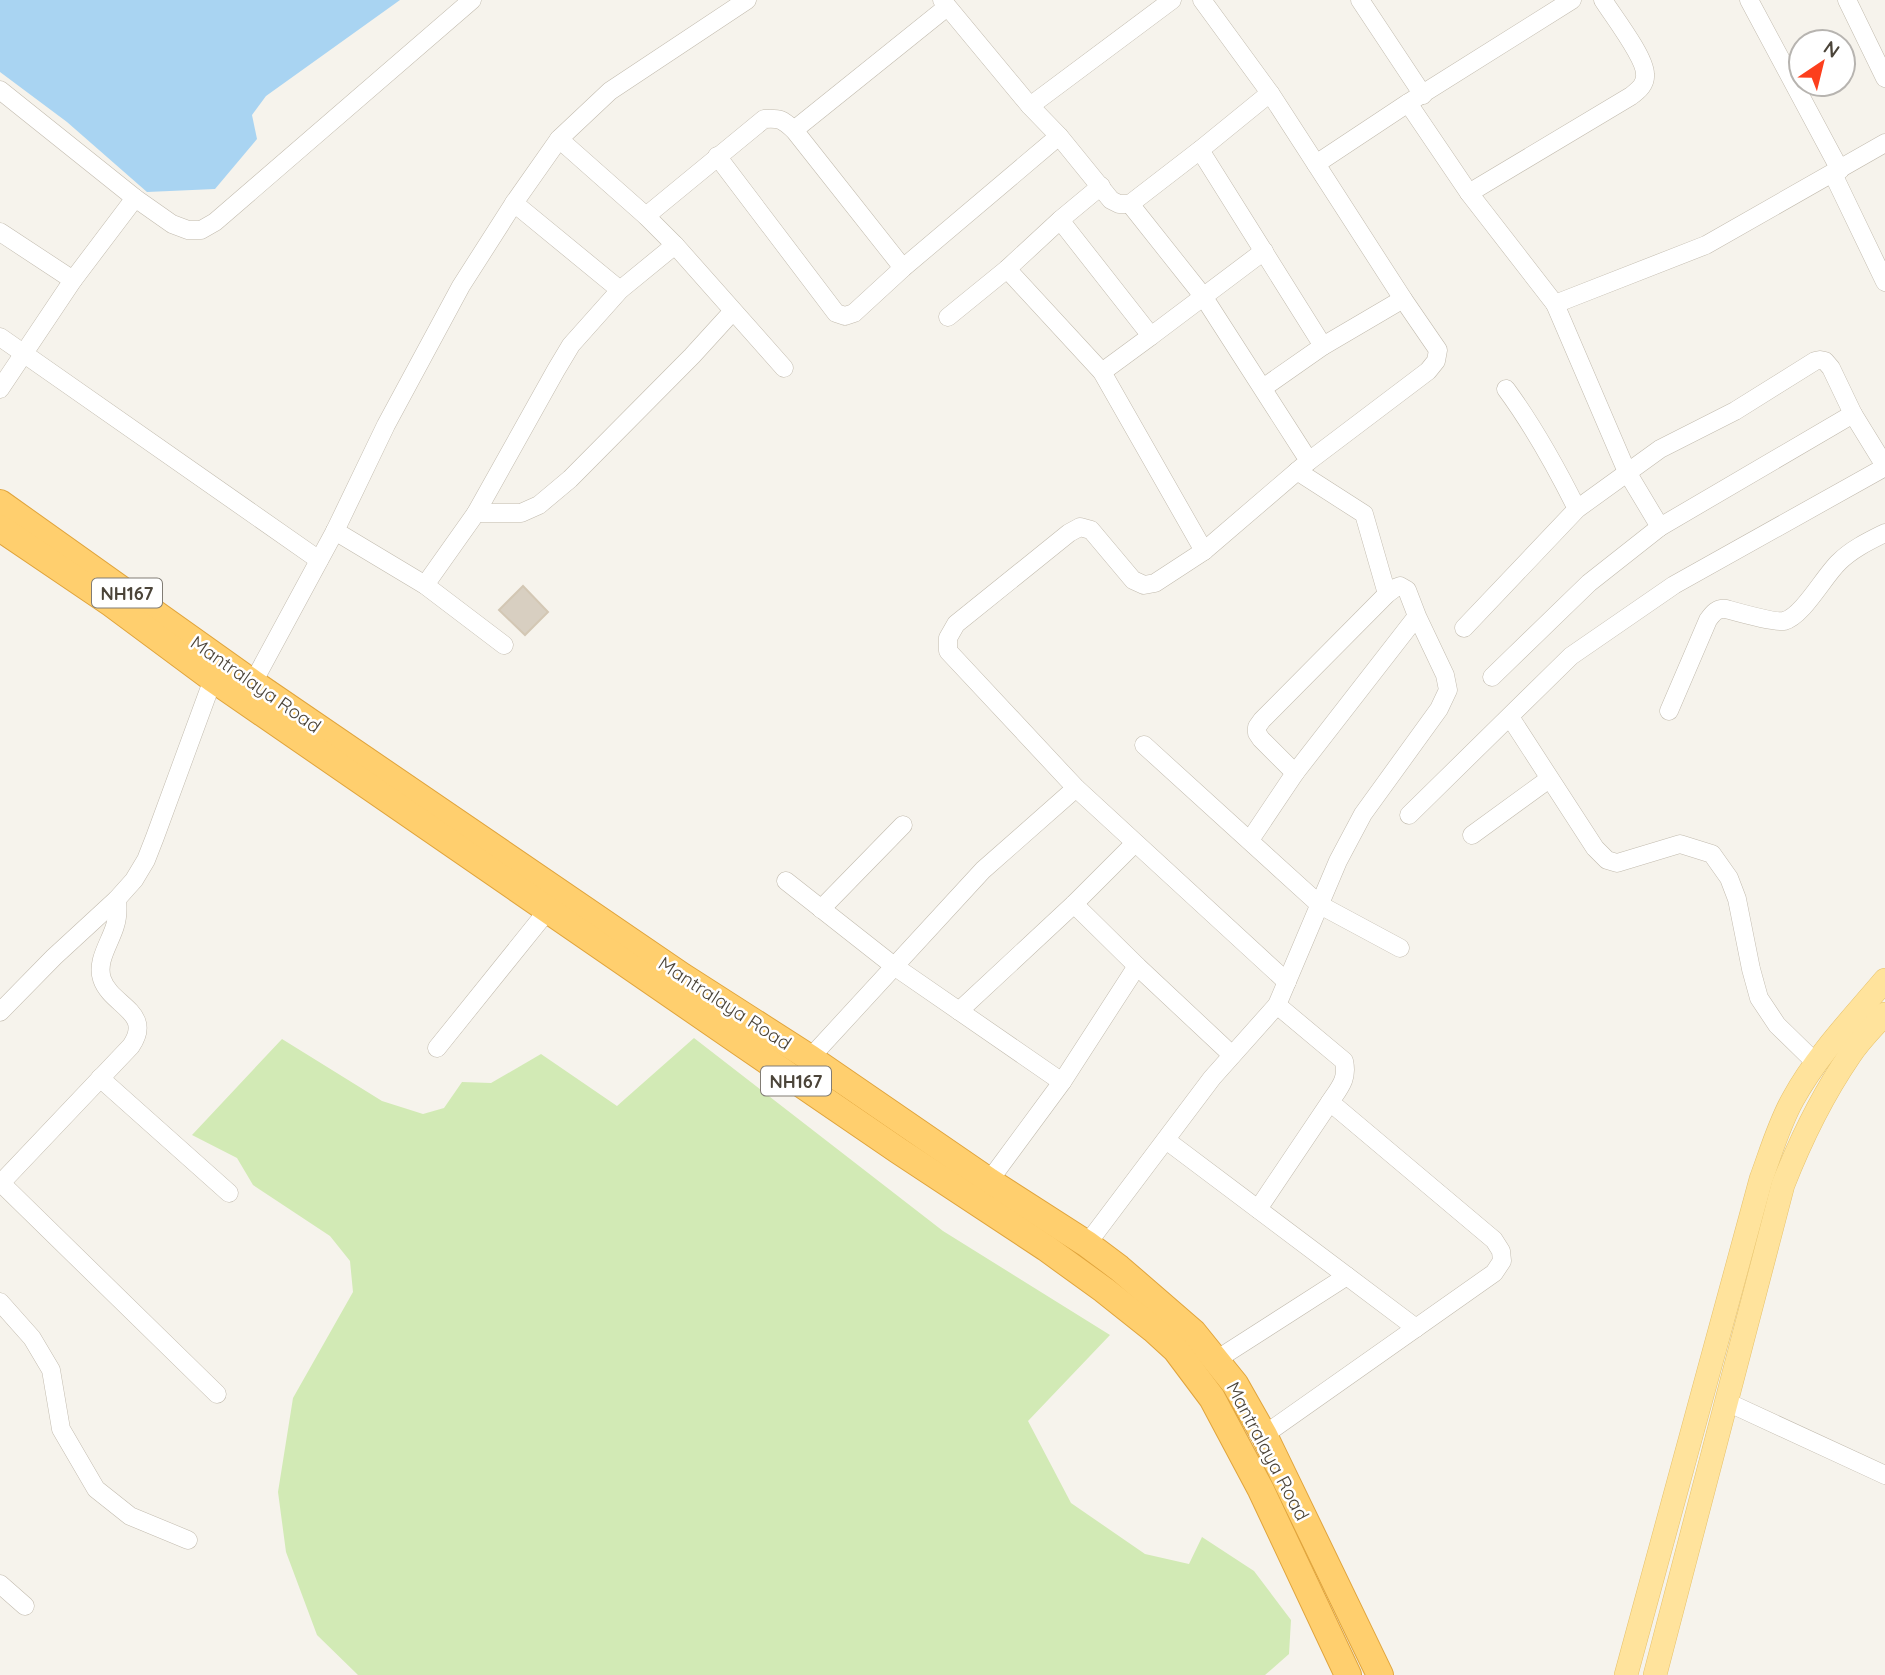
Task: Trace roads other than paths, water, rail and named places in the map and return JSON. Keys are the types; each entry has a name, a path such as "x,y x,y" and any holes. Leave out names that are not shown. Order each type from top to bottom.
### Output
{"highway":[{"name":"Mantralaya Road","path":"0,503 249,692 810,1058 1119,1268 1193,1332 1235,1384 1264,1435 1380,1675"},
{"name":"NH167","path":"0,528 112,604 213,679 249,692 548,910 899,1151 1046,1248 1104,1290 1176,1350 1212,1398 1261,1490 1349,1675"}],"main road":[{"path":"1626,1675 1761,1179 1781,1124 1815,1063 1885,980"},
{"path":"1655,1675 1783,1185 1819,1104 1851,1053 1885,1014"}],"street":[{"path":"0,90 135,198 172,224 188,230 201,230 215,222 472,0"},
{"path":"249,692 335,531 386,425 455,298 491,237 559,139 610,91 747,0"},
{"path":"1030,106 1172,0"},
{"path":"1202,0 1270,93 1438,350 1436,361 1428,371 1303,466 1204,551 1155,583 1144,584 1133,580 1091,530 1080,527 956,624 948,638 948,651 1076,788 1287,982"},
{"path":"1360,0 1469,193 1555,304 1627,472 1660,527"},
{"path":"1316,164 1572,0"},
{"path":"1469,193 1641,88 1646,76 1643,63 1603,0"},
{"path":"1749,0 1836,172 1885,282"},
{"path":"1847,0 1883,71"},
{"path":"794,130 944,4 1111,200 1119,204 1130,204 1270,93"},
{"path":"646,216 764,119 778,118 794,130 903,268"},
{"path":"717,156 836,313 845,316 854,313 1059,136"},
{"path":"559,139 675,245 785,368"},
{"path":"1555,304 1706,245 1885,143"},
{"path":"1200,150 1323,346"},
{"path":"948,317 1007,270 1060,220 1101,187"},
{"path":"0,389 73,280 135,198"},
{"path":"514,203 620,290"},
{"path":"1130,204 1203,296 1263,388 1303,466 1364,514 1387,594"},
{"path":"1060,220 1151,336"},
{"path":"0,232 73,280"},
{"path":"425,585 476,513 571,345 620,290 675,245"},
{"path":"1102,372 1264,251"},
{"path":"1007,270 1102,372 1204,551"},
{"path":"1263,388 1323,346 1403,299"},
{"path":"476,513 521,513 539,505 570,479 733,311"},
{"path":"0,337 319,560"},
{"path":"1409,815 1571,656 1674,585 1885,467 1853,414 1829,364 1815,361 1735,411 1660,449 1577,509 1464,628"},
{"path":"1506,388 1549,453 1577,509"},
{"path":"1492,677 1589,583 1660,527 1853,414"},
{"path":"335,531 425,585 504,645"},
{"path":"1669,711 1708,620 1714,612 1720,608 1778,622 1787,620 1798,612 1839,562 1854,550 1885,533"},
{"path":"1087,1244 1212,1078 1277,1005 1338,861 1363,814 1440,709 1448,690 1445,675 1407,590 1400,586 1387,594 1256,727 1261,739 1295,773"},
{"path":"1250,840 1295,773 1417,617"},
{"path":"0,1012 134,880 146,860 213,679"},
{"path":"1510,718 1595,848 1607,860 1617,863 1681,844 1712,854 1729,878 1737,899 1759,998 1777,1024 1815,1063"},
{"path":"1144,745 1320,905 1400,948"},
{"path":"1472,835 1549,779"},
{"path":"810,1058 983,870 1076,788"},
{"path":"821,909 903,825"},
{"path":"960,1011 1135,843"},
{"path":"786,881 894,966 1062,1082"},
{"path":"117,899 116,925 101,962 100,972 103,983 134,1016 139,1026 139,1035 0,1184 217,1394"},
{"path":"1074,904 1232,1055"},
{"path":"437,1048 548,910"},
{"path":"989,1181 1062,1082 1137,966"},
{"path":"1258,1209 1341,1086 1346,1072 1344,1060 1277,1005"},
{"path":"100,1079 229,1194"},
{"path":"1264,1435 1494,1273 1502,1261 1501,1251 1494,1240 1330,1102"},
{"path":"1166,1140 1416,1328"},
{"path":"1216,1360 1347,1276"},
{"path":"0,1302 32,1338 51,1370 61,1429 96,1489 130,1516 188,1540"},
{"path":"1727,1402 1885,1475"},
{"path":"0,1584 25,1606"}],"water":[{"path":"0,0 400,0 266,96 252,115 257,139 215,189 147,192 67,122 0,72"}]}
